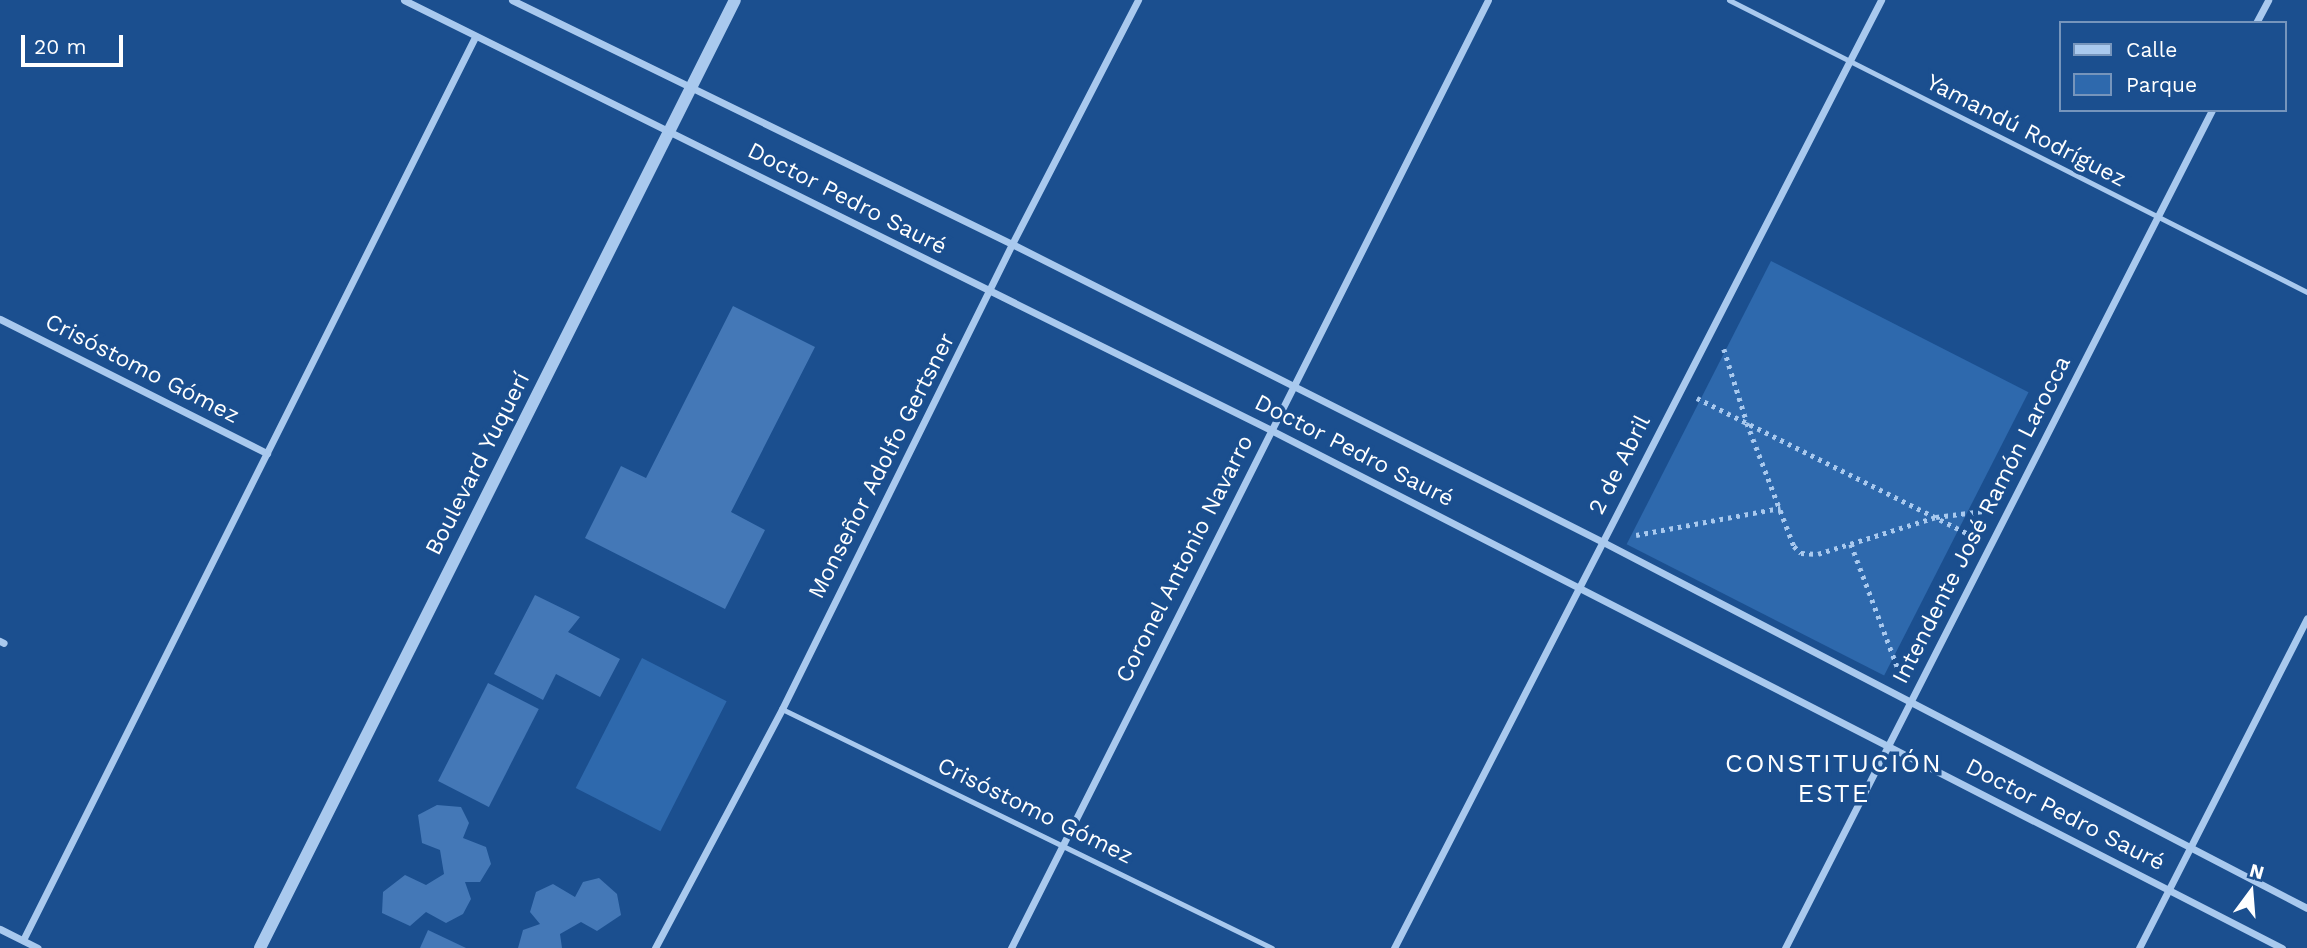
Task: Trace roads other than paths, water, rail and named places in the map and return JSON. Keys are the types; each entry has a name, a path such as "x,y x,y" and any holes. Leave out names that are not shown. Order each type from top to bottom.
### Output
{"street":[{"name":"Doctor Pedro Sauré","path":"404,0 1271,430 2282,948"},
{"name":"Doctor Pedro Sauré","path":"512,0 1012,244 1603,542 2307,908"},
{"name":"Boulevard Yuquerí","path":"260,948 735,0"},
{"name":"Monseñor Adolfo Gertsner","path":"656,948 782,709 1012,244 1138,0"},
{"name":"Coronel Antonio Navarro","path":"1011,948 1488,0"},
{"name":"2 de Abril","path":"1394,948 1881,0"},
{"path":"2257,21 2268,0"},
{"path":"23,940 475,37"},
{"name":"Intendente José Ramón Larocca","path":"1785,948 2211,112"},
{"name":"Crisóstomo Gómez","path":"0,319 267,453"},
{"path":"2138,948 2307,618"},
{"path":"0,929 38,948"}],"lane":[{"name":"Yamandú Rodríguez","path":"1729,0 2307,292"},
{"name":"Crisóstomo Gómez","path":"782,709 1272,948"}],"district":[{"name":"CONSTITUCIÓN ESTE","path":"1834,779"}]}
